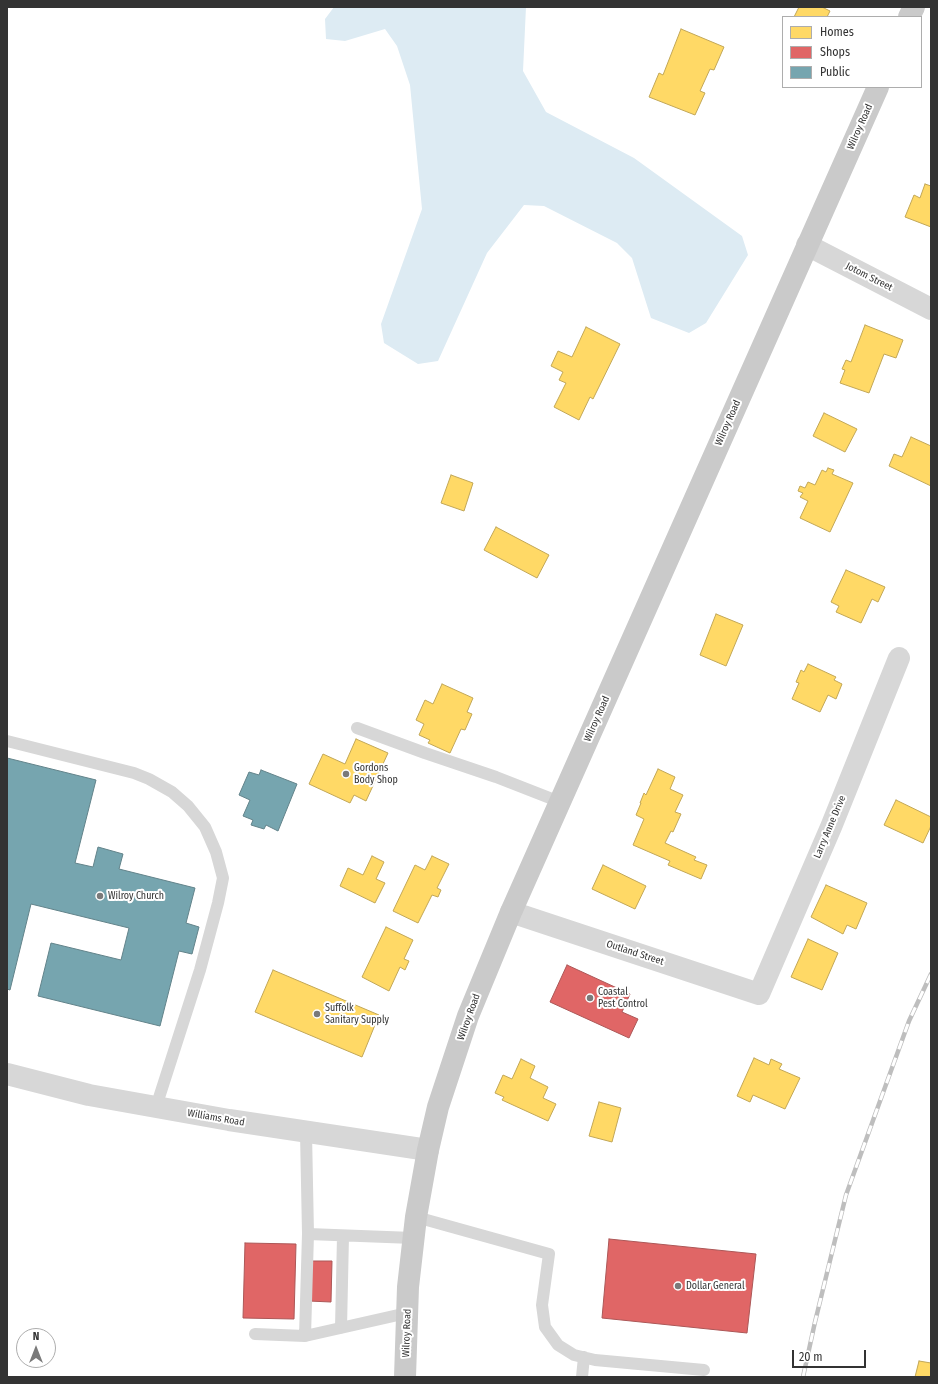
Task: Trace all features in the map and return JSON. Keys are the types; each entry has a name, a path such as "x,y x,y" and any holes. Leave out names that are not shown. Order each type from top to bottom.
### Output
{"main road":[{"path":"910,16 914,7"},
{"name":"Wilroy Road","path":"405,1377 408,1287 416,1217 428,1150 438,1107 468,1016 511,912 878,88"}],"street":[{"name":"Jotom Street","path":"807,245 931,309"},
{"name":"Larry Anne Drive","path":"759,994 830,827 899,658"},
{"name":"Outland Street","path":"511,912 759,994"},
{"name":"Williams Road","path":"7,1074 89,1095 306,1132 428,1150"}],"lane":[{"path":"357,728 496,777 560,802"},
{"path":"7,741 126,771 149,779 172,792 188,806 205,827 216,852 223,878 218,903 200,970 156,1107"},
{"path":"305,1336 308,1234 306,1132"},
{"path":"416,1217 548,1254 542,1305 545,1327 558,1345 574,1355 595,1360 704,1370"},
{"path":"308,1234 413,1238"},
{"path":"341,1328 343,1236"},
{"path":"255,1334 305,1336 407,1314"},
{"path":"582,1377 584,1357"}],"shaded area":[{"path":"334,7 526,7 523,71 546,112 634,158 742,236 748,255 706,323 689,333 651,318 632,258 617,243 544,206 524,205 487,253 438,361 418,364 384,343 381,324 422,209 410,85 397,46 385,29 345,41 326,39 325,19"}],"building: Homes":[{"path":"799,7 822,7 830,11 828,16 794,16"},
{"path":"681,29 724,47 714,70 710,69 700,91 705,93 695,115 649,97 659,73 663,75"},
{"path":"925,184 931,186 931,227 905,217 914,195 920,198"},
{"path":"865,325 903,340 896,358 884,354 869,393 840,383 845,370 842,369 846,360 851,362"},
{"path":"586,327 620,344 593,399 590,397 579,420 554,407 566,383 559,380 563,372 551,366 558,351 572,357"},
{"path":"824,413 857,429 845,452 813,436"},
{"path":"911,437 931,446 931,486 889,466 894,454 902,457"},
{"path":"828,468 834,470 832,474 853,483 830,532 800,518 808,501 800,497 803,493 798,491 800,486 805,488 808,482 815,485 822,470 826,472"},
{"path":"451,475 473,483 464,511 441,503"},
{"path":"496,527 549,555 537,578 484,550"},
{"path":"846,570 885,587 878,602 872,599 861,623 836,612 839,606 831,602"},
{"path":"716,614 743,625 726,666 700,655"},
{"path":"808,664 836,677 834,680 842,684 836,699 828,695 820,712 792,699 799,683 796,682 801,670 804,672"},
{"path":"442,684 473,698 467,712 472,714 465,730 461,729 450,753 428,743 430,740 419,735 424,724 416,720 425,700 433,704"},
{"name":"Gordons Body Shop","path":"356,739 388,753 366,801 354,795 350,803 309,784 323,754 345,764"},
{"path":"658,769 675,777 670,789 683,795 675,812 681,814 673,832 671,831 665,843 696,857 694,860 707,865 701,879 668,865 670,861 633,845 644,819 636,815 644,793 646,795"},
{"path":"896,800 931,817 931,826 923,843 884,825"},
{"path":"372,856 384,862 376,879 385,883 375,903 340,886 348,868 363,875"},
{"path":"432,856 449,864 437,888 441,890 438,897 432,895 418,923 393,911 415,865 425,870"},
{"path":"603,865 646,886 635,909 592,889"},
{"path":"826,885 867,903 856,929 847,925 843,934 811,917"},
{"path":"386,927 413,940 404,959 409,961 405,970 400,967 389,991 362,977"},
{"path":"808,939 838,953 822,990 791,977"},
{"name":"Suffolk Sanitary Supply","path":"273,970 379,1015 362,1057 255,1012"},
{"path":"754,1058 769,1065 771,1059 782,1064 779,1069 800,1078 785,1109 753,1095 750,1102 737,1096"},
{"path":"521,1059 535,1066 530,1078 548,1087 543,1098 556,1104 548,1121 502,1100 504,1097 495,1093 503,1075 512,1079"},
{"path":"599,1102 621,1108 612,1142 589,1136"},
{"path":"919,1361 931,1363 931,1377 915,1377"}],"building: Shops":[{"name":"Coastal Pest Control","path":"567,965 630,994 622,1012 638,1019 629,1038 550,1002"},
{"name":"Dollar General","path":"609,1239 756,1254 747,1333 602,1318"},
{"path":"245,1243 296,1244 294,1319 243,1318"},
{"path":"309,1261 332,1261 331,1302 309,1301"}],"building: Public":[{"name":"Wilroy Church","path":"7,758 96,780 75,863 93,867 98,847 123,854 119,869 195,888 186,923 199,927 192,954 179,951 160,1026 38,996 51,943 121,960 129,928 31,904 10,990 7,989"},
{"path":"261,770 297,784 278,831 266,825 264,829 251,825 253,820 243,816 250,800 239,795 249,772 259,775"}],"railway":[{"path":"803,1377 846,1195 909,1021 931,974"}],"place":[{"name":"Gordons Body Shop","path":"346,774"},
{"name":"Wilroy Church","path":"100,896"},
{"name":"Coastal Pest Control","path":"590,998"},
{"name":"Suffolk Sanitary Supply","path":"317,1014"},
{"name":"Dollar General","path":"678,1286"}]}
